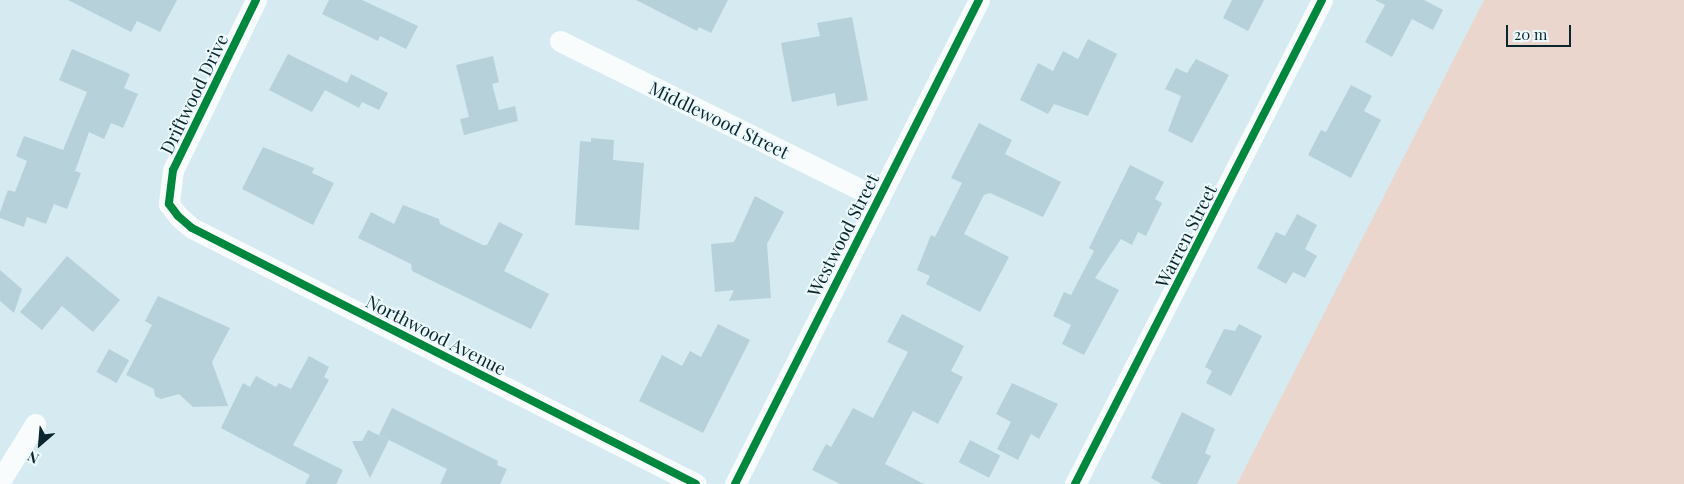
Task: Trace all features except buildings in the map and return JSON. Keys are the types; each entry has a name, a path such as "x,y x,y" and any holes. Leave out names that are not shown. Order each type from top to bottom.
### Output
{"street":[{"name":"Driftwood Drive","path":"169,204 174,170 256,0"},
{"name":"Westwood Street","path":"734,484 979,0"},
{"name":"Warren Street","path":"1075,484 1322,0"},
{"name":"Middlewood Street","path":"560,41 879,198"},
{"name":"Northwood Avenue","path":"169,204 192,228 696,484"},
{"path":"0,482 35,424"}],"shaded area":[{"path":"1484,0 1684,0 1684,484 1237,484"}],"cycle path":[{"path":"256,0 173,170 169,204 178,216 192,228 696,484"},
{"path":"735,484 979,0"},
{"path":"1075,484 1322,0"}]}
